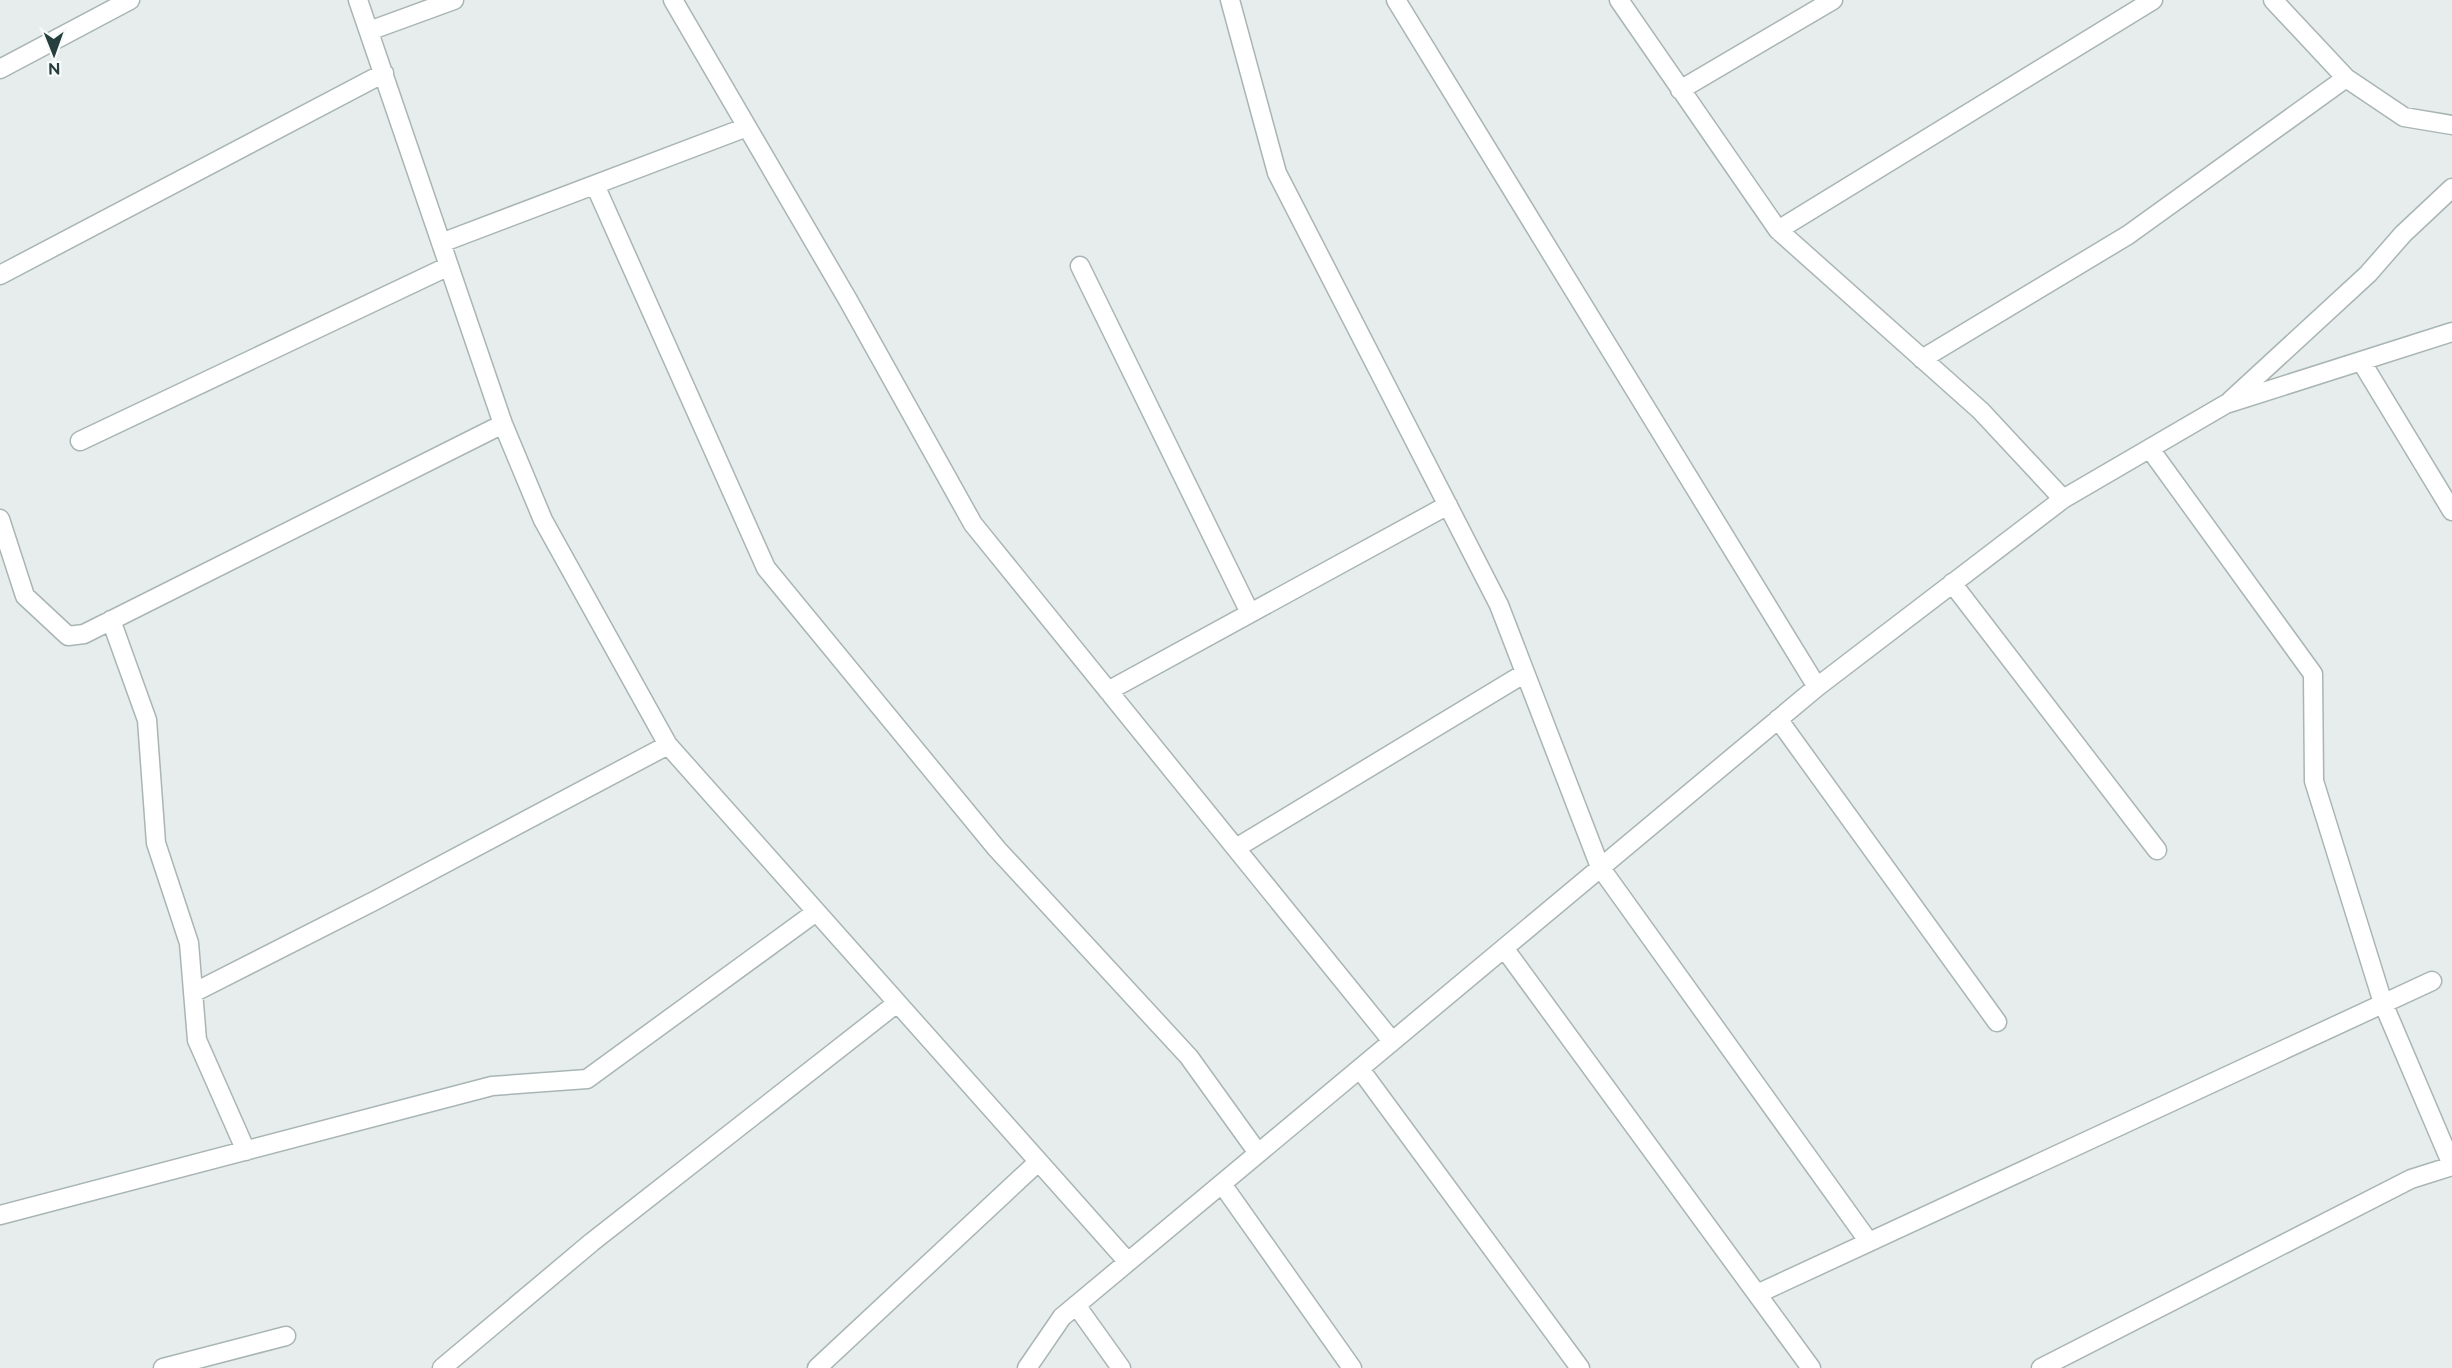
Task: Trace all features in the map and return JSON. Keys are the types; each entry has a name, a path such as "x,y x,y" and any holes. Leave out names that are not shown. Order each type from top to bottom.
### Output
{"street":[{"path":"0,69 130,0"},
{"path":"358,0 503,424 543,520 668,745 1128,1262"},
{"path":"369,31 454,0"},
{"path":"673,0 848,300 973,525 1392,1041"},
{"path":"1230,0 1277,173 1499,605 1600,867 1869,1242"},
{"path":"1396,0 1817,687"},
{"path":"1619,0 1778,230 1981,411 2062,499"},
{"path":"1680,90 1833,0"},
{"path":"1778,230 2153,0"},
{"path":"2273,0 2346,78 2404,117 2452,125"},
{"path":"0,275 384,73"},
{"path":"1922,359 2128,235 2346,78"},
{"path":"441,243 747,127"},
{"path":"595,185 766,568 997,849 1189,1057 1258,1154"},
{"path":"1027,1368 1062,1317 1817,687 2062,499 2226,404 2368,274 2403,234 2452,188"},
{"path":"1080,266 1250,613"},
{"path":"80,441 449,267"},
{"path":"2226,404 2452,332"},
{"path":"2361,361 2452,511"},
{"path":"0,519 25,596 68,636 84,634 503,424"},
{"path":"2042,1368 2411,1179 2452,1165 2383,1003 2314,781 2313,674 2150,449"},
{"path":"1108,691 1448,505"},
{"path":"1952,583 2157,850"},
{"path":"111,620 147,720 156,843 189,943 197,1040 246,1151"},
{"path":"1236,848 1525,673"},
{"path":"1778,719 1997,1022"},
{"path":"193,993 376,900 668,745"},
{"path":"0,1215 492,1086 587,1079 816,912"},
{"path":"1504,948 1811,1368"},
{"path":"1757,1294 2432,981"},
{"path":"442,1368 592,1242 897,1003"},
{"path":"1360,1069 1580,1368"},
{"path":"817,1368 1038,1162"},
{"path":"1222,1184 1352,1368"},
{"path":"1076,1305 1121,1368"},
{"path":"163,1368 286,1336"}]}
